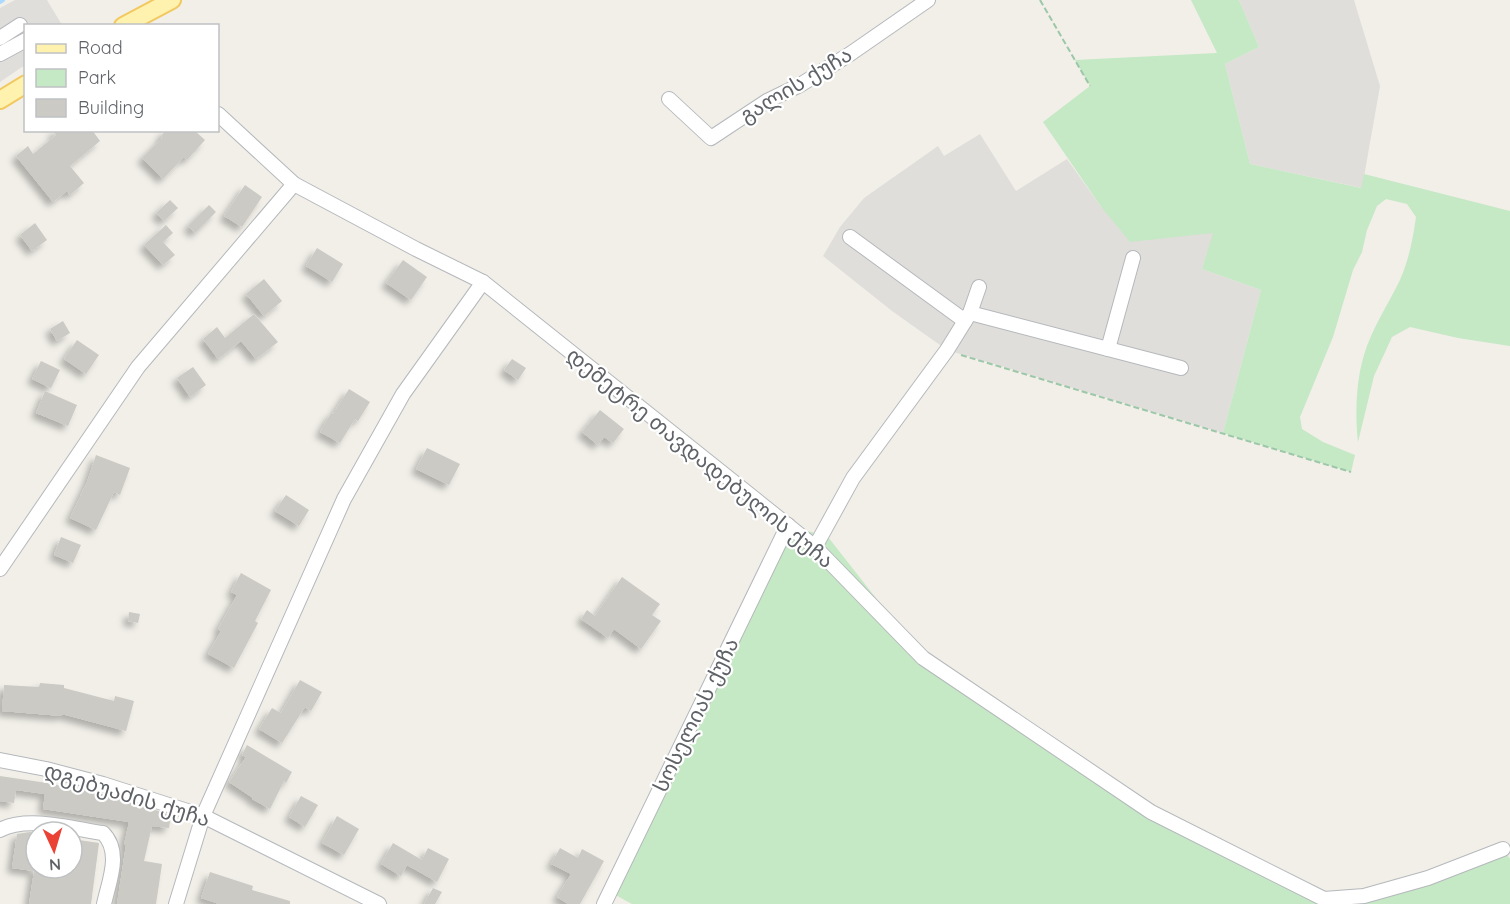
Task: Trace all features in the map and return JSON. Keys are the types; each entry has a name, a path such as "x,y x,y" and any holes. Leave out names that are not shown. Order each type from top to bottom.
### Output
{"main road":[{"path":"127,24 172,0"},
{"path":"0,100 24,85"}],"street":[{"name":"გალის ქუჩა","path":"669,99 711,138 767,101 800,85 850,54 928,0"},
{"path":"0,38 23,32"},
{"path":"0,46 23,32"},
{"path":"0,54 23,32"},
{"name":"დემეტრე თავდადებულის ქუჩა","path":"219,115 294,184 483,282 814,547 923,658 1151,812 1322,902 1364,897 1428,878 1508,849"},
{"path":"0,570 138,367 294,184"},
{"path":"850,237 968,317 1181,368"},
{"path":"1108,349 1133,258"},
{"path":"176,904 203,816 344,499 403,394 483,282"},
{"path":"814,547 853,478 947,350 968,317 979,287"},
{"name":"სოსელიას ქუჩა","path":"604,904 788,525"},
{"name":"დგებუაძის ქუჩა","path":"0,760 103,784 203,816 379,904"},
{"path":"0,830 8,825 34,823 103,833 111,840 114,860 104,904"}],"path":[{"path":"1040,0 1090,86"},
{"path":"947,350 1351,472"}],"shaded area":[{"path":"15,0 47,0 61,24 24,24 24,66 0,82 0,8"},
{"path":"1239,0 1354,0 1380,86 1362,188 1250,164 1225,64 1259,47"},
{"path":"980,134 1016,191 1067,159 1102,208 1214,233 1202,269 1261,290 1223,433 947,350 892,311 823,256 840,227 864,198 938,146 944,156"}],"green space":[{"path":"1191,0 1239,0 1259,47 1225,64 1250,164 1361,188 1364,174 1510,211 1510,346 1458,338 1410,327 1392,337 1374,376 1358,442 1357,398 1361,365 1371,335 1403,272 1416,217 1407,204 1386,199 1377,206 1367,230 1362,252 1353,270 1333,337 1300,417 1302,429 1323,442 1355,455 1351,472 1223,433 1261,290 1202,269 1213,233 1130,242 1102,208 1043,122 1090,86 1075,60 1217,53"},
{"path":"788,525 828,537 923,658 1151,812 1324,899 1364,896 1503,849 1510,859 1510,904 632,904 610,892"}],"building":[{"path":"54,132 93,132 100,141 70,166 84,183 70,195 67,191 53,202 16,156 28,146 33,154 56,135"},
{"path":"164,132 196,132 205,140 187,160 184,157 163,179 142,158 162,138"},
{"path":"245,185 262,197 242,227 224,216"},
{"path":"170,200 178,208 164,221 156,213"},
{"path":"209,205 216,212 195,233 188,226"},
{"path":"35,223 47,240 32,251 20,235"},
{"path":"166,225 173,233 163,242 175,255 163,265 144,245"},
{"path":"317,248 343,264 332,282 306,266"},
{"path":"403,260 427,277 411,300 386,283"},
{"path":"264,279 282,301 264,316 246,294"},
{"path":"254,314 278,342 256,359 241,341 218,359 203,339 217,327 225,338"},
{"path":"63,321 70,333 57,341 50,329"},
{"path":"77,340 99,355 86,374 64,359"},
{"path":"512,359 526,368 518,380 504,370"},
{"path":"41,361 60,370 51,388 32,379"},
{"path":"193,367 206,385 190,397 177,378"},
{"path":"349,389 370,402 358,421 355,419 340,443 320,432"},
{"path":"45,391 77,405 68,426 36,413"},
{"path":"600,410 624,429 613,443 604,437 598,445 582,432"},
{"path":"427,448 460,464 449,485 416,469"},
{"path":"96,455 130,468 120,495 114,492 96,530 70,518 87,482"},
{"path":"286,495 309,510 299,526 275,511"},
{"path":"61,537 81,545 73,563 54,555"},
{"path":"241,573 271,590 255,621 258,623 234,668 208,654 221,631 218,629 237,595 231,592"},
{"path":"622,577 660,604 652,615 661,621 641,649 614,629 608,638 581,619 587,610 595,616"},
{"path":"129,612 140,614 138,623 128,621"},
{"path":"300,680 322,692 311,711 305,707 282,743 259,729 272,708 281,713"},
{"path":"40,683 64,685 64,688 114,701 115,696 134,701 126,731 62,714 61,716 2,711 4,685 39,687"},
{"path":"247,745 292,772 286,783 284,781 270,809 229,782 246,757 242,755"},
{"path":"0,776 112,796 171,815 169,828 152,826 144,861 162,864 156,904 117,904 129,822 43,809 45,794 16,790 14,803 0,801"},
{"path":"301,796 318,805 305,827 289,817"},
{"path":"337,816 359,829 344,855 322,843"},
{"path":"24,833 24,870 12,868 17,834"},
{"path":"84,841 99,843 91,904 29,904 33,880 84,880"},
{"path":"393,843 422,860 428,848 449,859 437,882 407,865 401,876 381,864"},
{"path":"560,848 578,858 582,849 604,861 580,904 568,904 557,897 571,874 551,864"},
{"path":"210,872 253,886 252,890 290,901 290,904 219,904 201,898"},
{"path":"433,888 442,892 435,904 424,904"}]}
